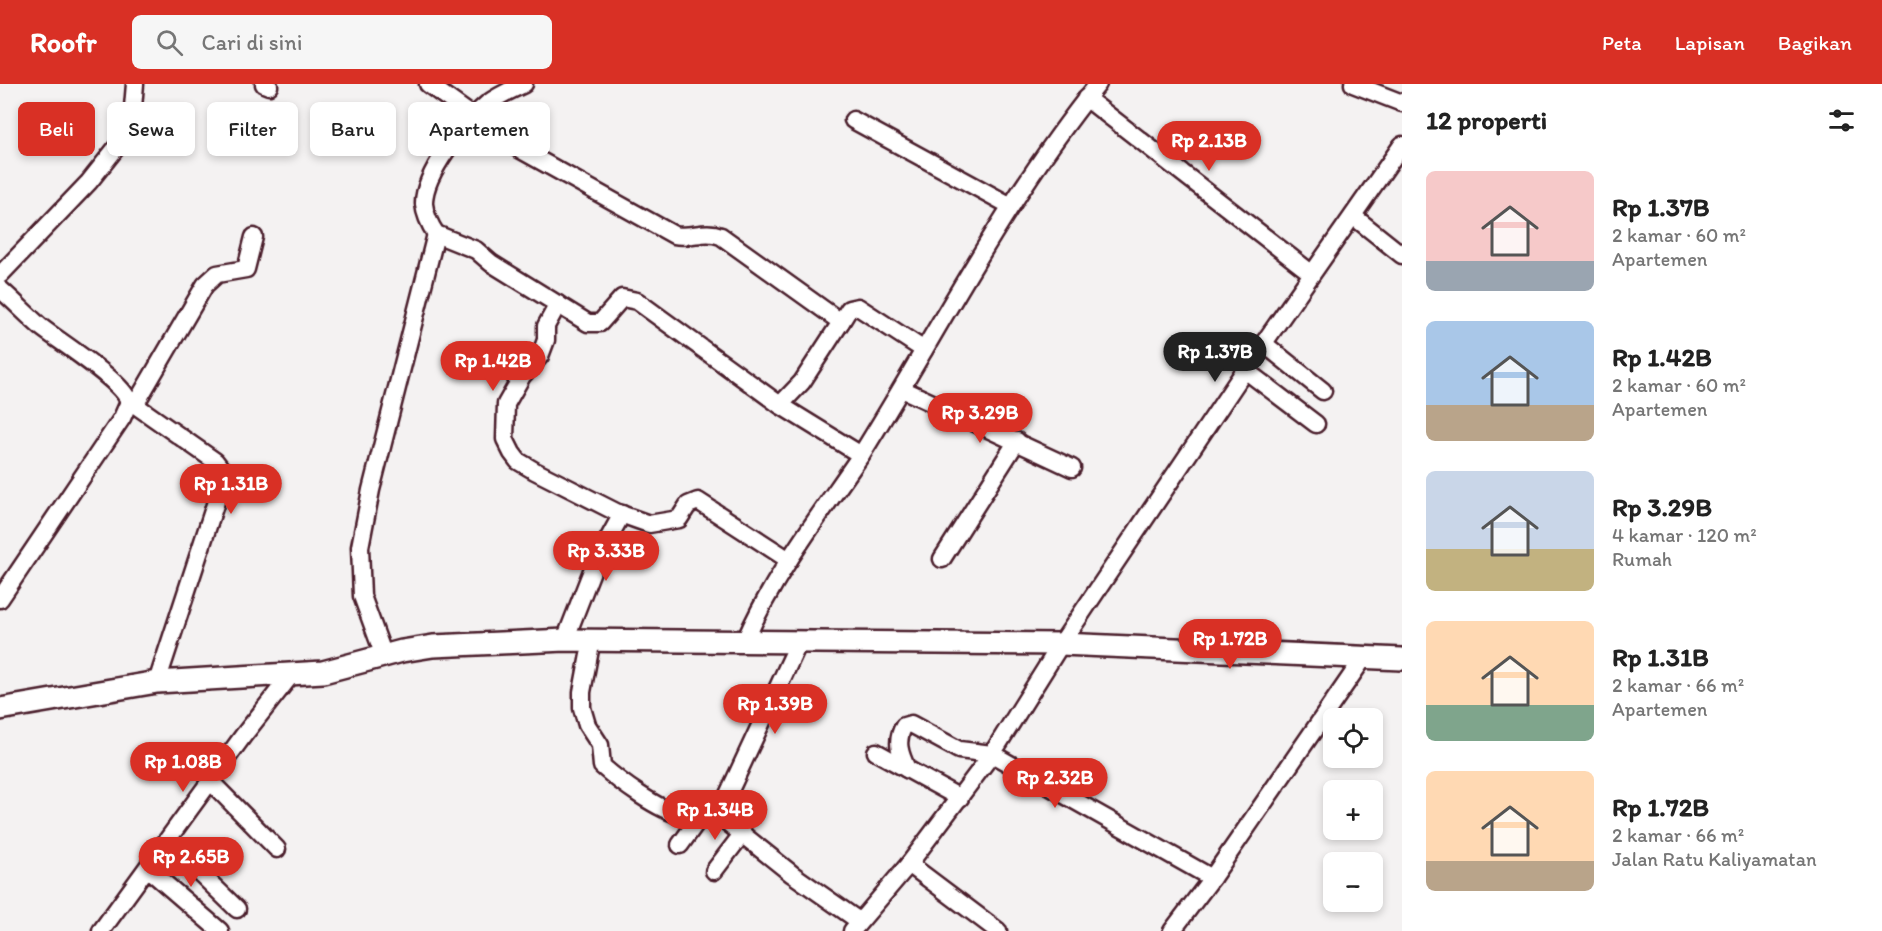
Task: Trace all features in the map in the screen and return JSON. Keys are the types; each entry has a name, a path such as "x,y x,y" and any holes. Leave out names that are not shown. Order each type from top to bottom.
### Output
{"main road":[{"path":"0,709 157,682 291,675 335,670 384,656 455,644 592,639 800,640 1061,644 1401,657"}],"street":[{"path":"0,275 89,182 124,138 132,119 135,84"},
{"path":"428,84 453,102"},
{"path":"491,102 524,84"},
{"path":"745,641 759,610 789,560 861,455 902,390 971,267 1011,206 1098,84"},
{"path":"1353,84 1402,104"},
{"path":"1086,98 1311,273"},
{"path":"853,120 1011,206"},
{"path":"592,639 582,692 582,708 587,725 600,745 601,765 670,811 684,815 711,814 743,833 855,926 909,864 992,754 1061,644 1263,343 1402,145"},
{"path":"384,656 362,596 360,547 371,490 436,234 425,210 426,192 437,167 445,156"},
{"path":"532,156 674,235 687,238 711,232 721,236 841,322"},
{"path":"1353,216 1402,255"},
{"path":"436,234 471,247 491,264 595,325 622,298 633,300 780,405 861,455"},
{"path":"0,598 132,403 205,285 217,274 246,269 254,237"},
{"path":"0,289 40,326 112,381 132,403 215,461 225,474 157,682"},
{"path":"558,304 546,326 546,340 540,356 522,376 506,405 505,439 518,461 622,514 656,524 679,519 688,505 698,501 789,560"},
{"path":"780,405 802,382 849,309 858,307 924,350"},
{"path":"1263,343 1323,391"},
{"path":"1245,370 1316,424"},
{"path":"902,390 1072,468"},
{"path":"942,559 1017,441"},
{"path":"565,640 595,563 622,514"},
{"path":"680,845 711,814 800,640"},
{"path":"1172,931 1212,878 1365,656"},
{"path":"101,931 212,783 243,736 291,675"},
{"path":"908,769 900,754 898,738 904,726 911,724 958,750 992,754 1212,878"},
{"path":"876,752 960,798"},
{"path":"212,783 276,849"},
{"path":"714,871 743,833"},
{"path":"168,842 237,909"},
{"path":"909,864 998,931"},
{"path":"148,869 220,931"}]}
